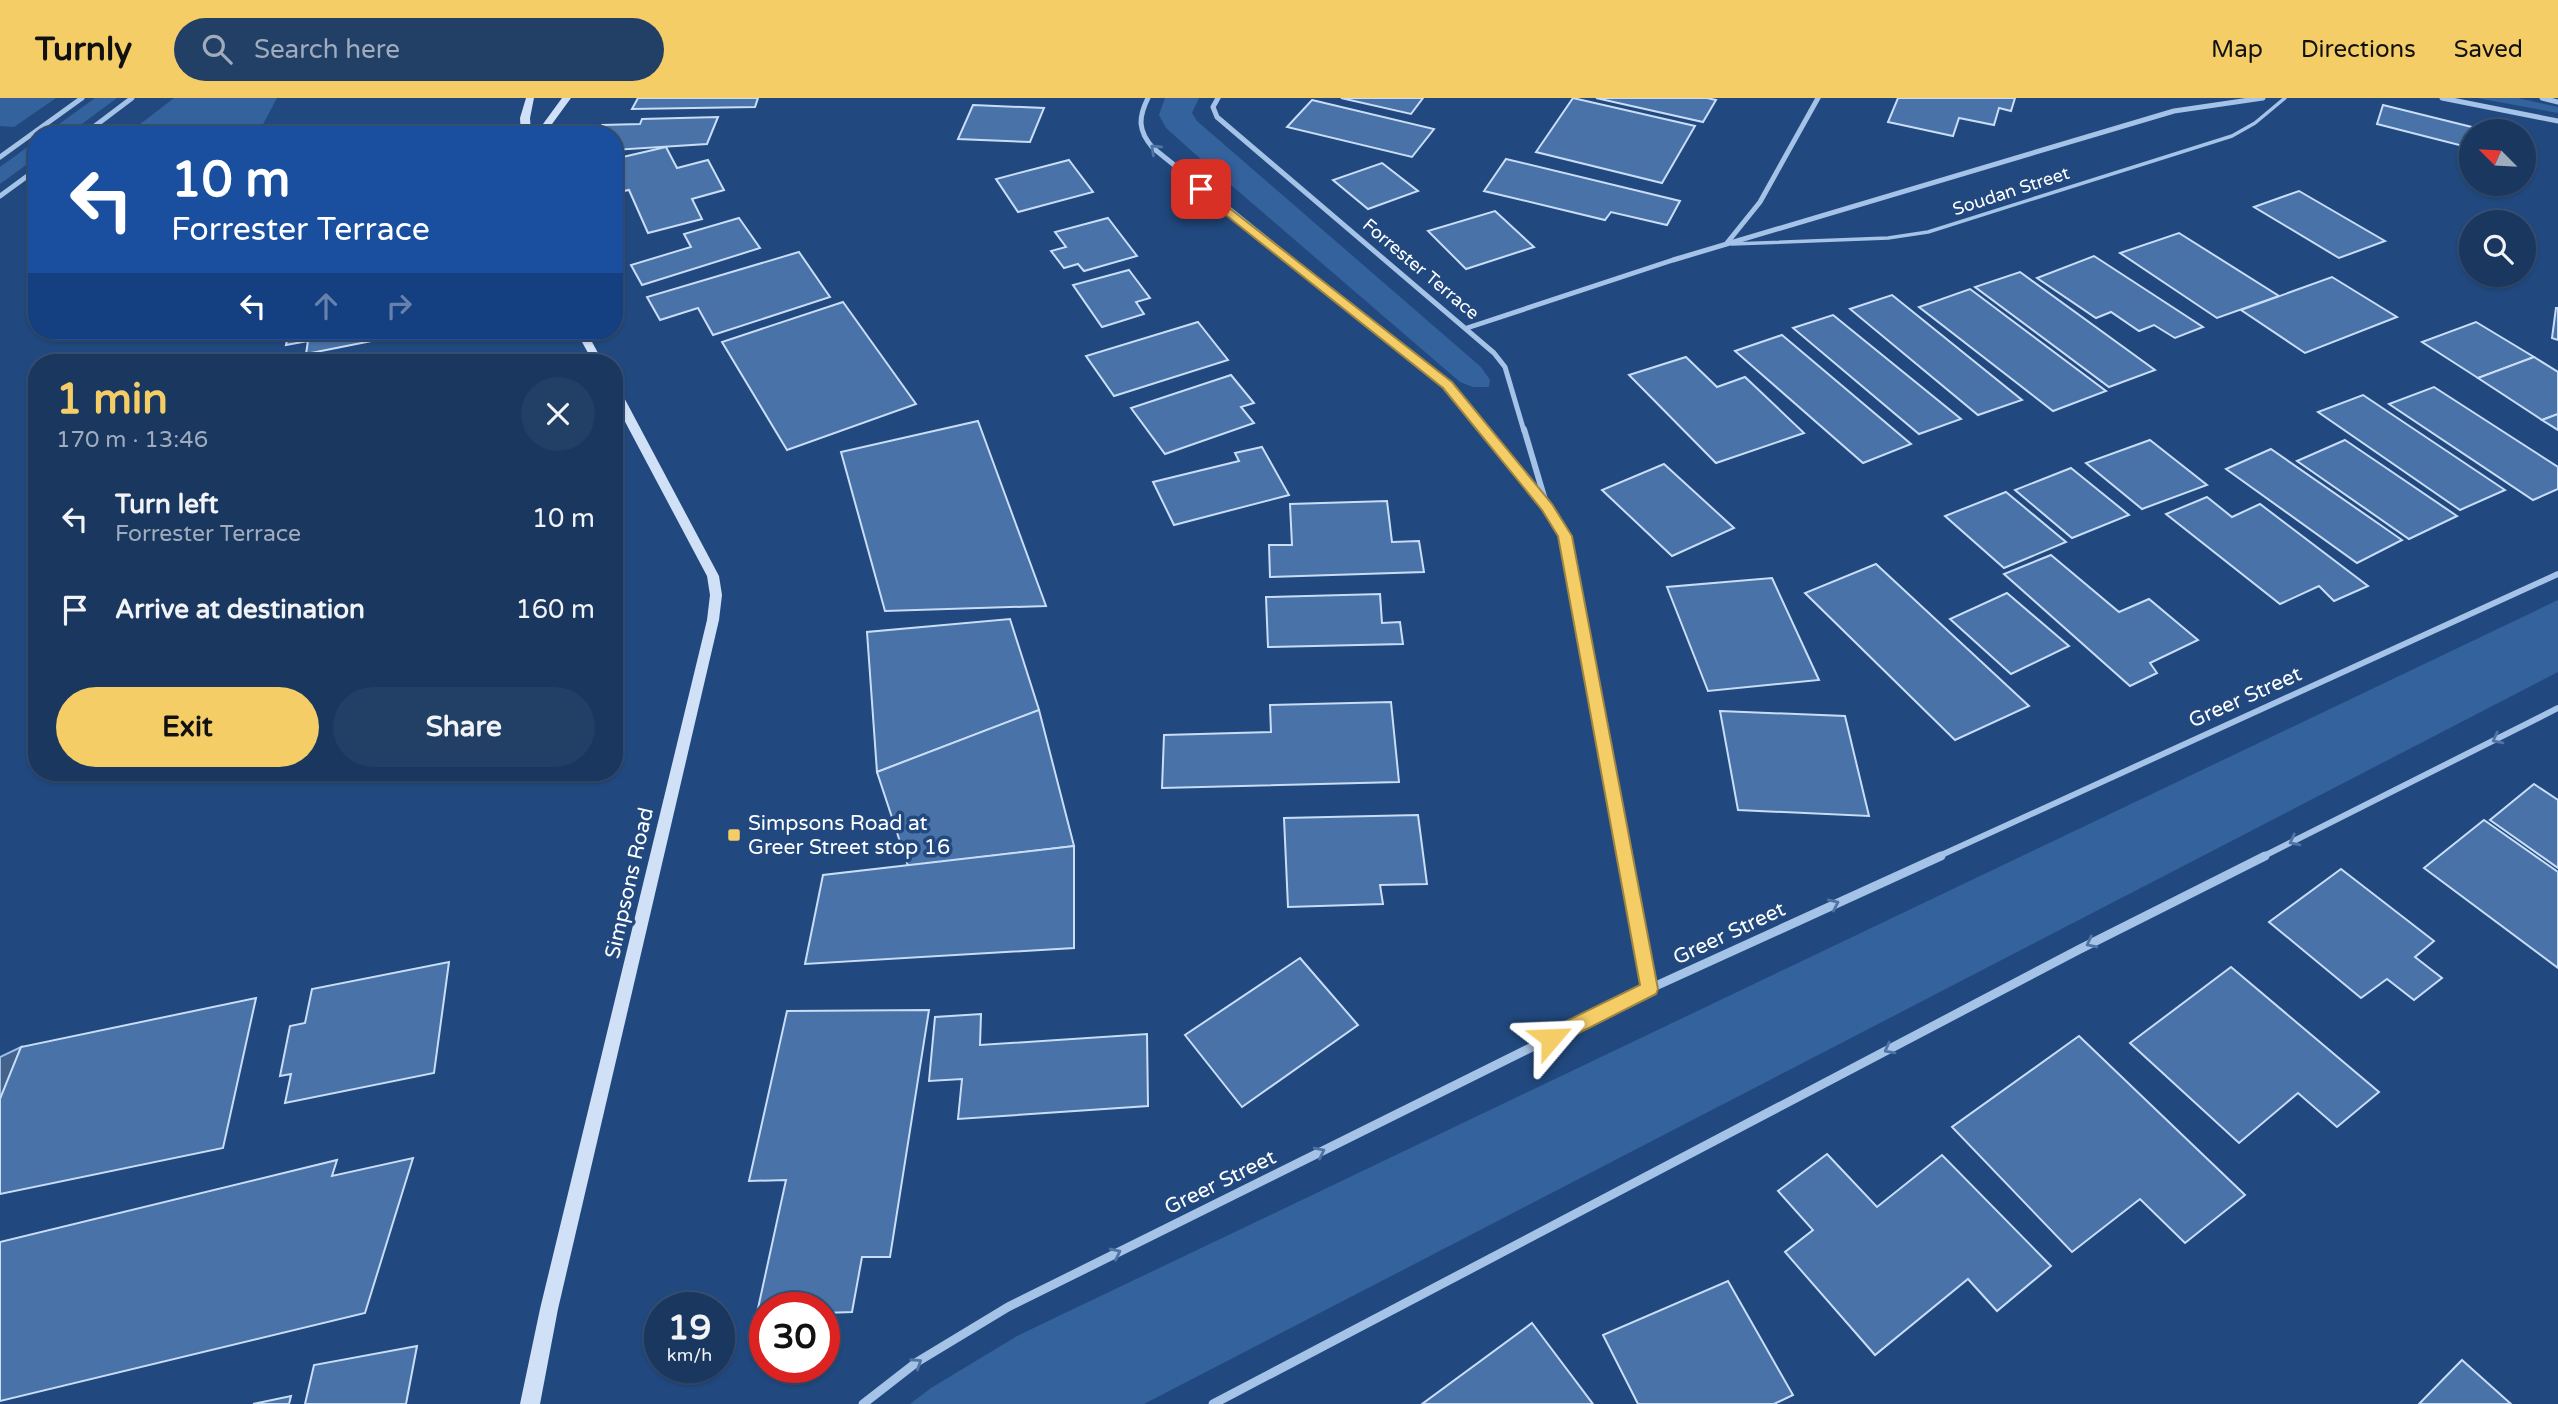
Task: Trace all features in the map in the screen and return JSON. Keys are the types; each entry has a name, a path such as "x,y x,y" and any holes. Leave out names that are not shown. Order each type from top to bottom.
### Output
{"main road":[{"path":"519,98 526,109"},
{"path":"526,126 526,109 530,98"},
{"path":"546,126 567,98"},
{"name":"Simpsons Road","path":"530,1404 549,1309 713,620 716,595 713,576 700,548 623,407"}],"street":[{"path":"43,126 82,98"},
{"path":"95,126 132,98"},
{"name":"Forrester Terrace","path":"1148,98 1138,114 1137,125 1144,139 1181,173 1437,376 1472,413 1547,507 1561,529 1570,552 1649,989"},
{"name":"Forrester Terrace","path":"1218,98 1213,107 1217,117 1494,353 1505,368 1547,507"},
{"path":"1727,244 1760,202 1818,98"},
{"name":"Soudan Street","path":"1467,328 1727,244 2174,111 2263,98"},
{"path":"2442,98 2558,121"},
{"path":"2542,98 2558,102"},
{"path":"0,157 28,137"},
{"path":"0,196 28,176"},
{"name":"Greer Street","path":"863,1404 909,1368 1008,1307 1649,989 2558,574"},
{"path":"1213,1404 2080,949 2558,708"}],"lane":[{"name":"Soudan Street","path":"1727,244 1888,238 1928,232 2232,136 2285,98"}],"shaded area":[{"path":"0,98 56,98 14,127 0,126"},
{"path":"95,98 117,98 79,126 56,126"},
{"path":"174,98 277,98 262,126 138,126"},
{"path":"1165,98 1199,98 1192,113 1197,121 1481,367 1490,380 1489,387 1473,387 1460,382 1166,128 1159,115"},
{"path":"2477,98 2518,98 2558,107 2558,113"},
{"path":"28,147 28,164 0,184 0,167"},
{"path":"2558,600 2558,672 1144,1404 910,1404 931,1388 1019,1335"},
{"path":"21,1047 0,1100 0,1057"}],"building":[{"path":"638,98 758,98 755,107 632,109"},
{"path":"1341,98 1423,98 1411,114"},
{"path":"1573,98 1695,126 1662,183 1536,152"},
{"path":"1596,98 1707,98 1716,100 1703,122"},
{"path":"1898,98 2015,98 2011,111 1999,108 1994,125 1959,118 1953,136 1888,122"},
{"path":"1312,100 1434,129 1412,157 1287,127"},
{"path":"973,105 1044,108 1030,142 958,139"},
{"path":"2383,105 2459,124 2459,145 2377,124"},
{"path":"718,117 707,144 623,149 623,126 602,126 640,124 642,119"},
{"path":"666,147 677,168 708,160 724,190 692,199 702,219 648,233 629,190 623,191 623,157"},
{"path":"1506,159 1680,201 1667,225 1611,212 1605,220 1484,191"},
{"path":"1069,160 1093,192 1018,212 996,179"},
{"path":"1382,163 1418,191 1368,209 1333,180"},
{"path":"2299,191 2385,241 2339,258 2254,207"},
{"path":"1495,211 1534,247 1466,269 1428,231"},
{"path":"739,218 760,248 642,285 631,265 691,247 684,234"},
{"path":"1108,218 1137,256 1084,271 1078,264 1064,268 1051,251 1066,247 1055,232"},
{"path":"2179,233 2279,296 2217,318 2120,253"},
{"path":"799,252 830,297 713,335 698,308 660,320 647,297"},
{"path":"2094,256 2203,327 2175,338 2154,325 2139,331 2111,312 2096,318 2037,278"},
{"path":"1129,270 1150,298 1136,302 1144,314 1102,327 1073,285"},
{"path":"2020,272 2155,370 2109,387 1975,287"},
{"path":"2332,277 2397,317 2305,353 2241,310"},
{"path":"1970,289 2106,391 2053,411 1919,307"},
{"path":"1892,295 2022,400 1978,415 1850,309"},
{"path":"843,302 916,404 787,450 722,342"},
{"path":"2558,308 2558,340 2552,338"},
{"path":"1833,315 1961,419 1919,434 1793,328"},
{"path":"1198,322 1228,360 1114,396 1086,356"},
{"path":"2476,322 2534,357 2478,378 2422,342"},
{"path":"1782,335 1911,444 1863,463 1735,351"},
{"path":"287,340 377,340 306,354 308,341 286,345"},
{"path":"1686,357 1717,387 1745,377 1804,433 1716,463 1629,375"},
{"path":"2534,357 2558,372 2558,414 2542,420 2478,378"},
{"path":"1231,375 1254,403 1241,407 1254,423 1165,454 1131,408"},
{"path":"2434,387 2558,467 2558,489 2533,500 2389,404"},
{"path":"2363,395 2505,490 2460,510 2318,412"},
{"path":"2558,414 2558,430 2542,420"},
{"path":"978,421 1046,606 885,611 841,452"},
{"path":"2150,440 2207,485 2142,509 2086,463"},
{"path":"2345,440 2457,516 2409,539 2297,461"},
{"path":"1262,447 1289,495 1174,525 1153,482 1239,461 1235,453"},
{"path":"2271,449 2402,540 2357,563 2226,469"},
{"path":"1664,464 1734,528 1672,556 1602,490"},
{"path":"2071,468 2129,515 2072,538 2015,490"},
{"path":"2006,492 2066,542 2004,568 1945,516"},
{"path":"2207,497 2232,517 2260,504 2368,586 2334,601 2319,586 2280,604 2166,514"},
{"path":"1387,501 1392,542 1419,541 1424,572 1270,577 1269,545 1292,545 1290,504"},
{"path":"2051,555 2119,612 2149,599 2198,640 2150,663 2157,673 2130,686 2004,574"},
{"path":"1876,564 2029,706 1955,740 1805,593"},
{"path":"1772,578 1819,680 1708,691 1667,587"},
{"path":"2007,593 2069,646 2011,674 1950,619"},
{"path":"1380,594 1382,623 1400,622 1403,644 1268,647 1266,597"},
{"path":"1010,619 1039,710 877,772 867,632"},
{"path":"1391,702 1399,782 1162,788 1164,735 1271,732 1270,705"},
{"path":"1039,710 1074,846 908,866 877,772"},
{"path":"1720,711 1845,716 1869,816 1738,810"},
{"path":"2534,784 2558,800 2558,868 2490,820"},
{"path":"1418,815 1427,884 1380,885 1383,904 1288,907 1284,818"},
{"path":"2484,820 2558,872 2558,968 2424,868"},
{"path":"1074,846 1074,948 805,964 823,875"},
{"path":"2341,869 2434,941 2415,957 2442,978 2414,1000 2387,979 2361,998 2269,922"},
{"path":"1300,958 1358,1025 1242,1107 1185,1035"},
{"path":"449,962 434,1073 285,1103 291,1074 280,1076 290,1026 305,1023 312,989"},
{"path":"2231,967 2379,1092 2337,1127 2298,1093 2239,1143 2130,1043"},
{"path":"256,998 223,1148 0,1194 0,1099 21,1047"},
{"path":"929,1010 890,1257 862,1257 852,1312 840,1312 840,1292 762,1292 786,1180 749,1181 787,1011"},
{"path":"981,1014 980,1045 1147,1034 1148,1106 958,1119 962,1079 929,1081 935,1017"},
{"path":"2079,1036 2245,1195 2185,1243 2140,1199 2072,1252 1952,1127"},
{"path":"1827,1154 1877,1207 1942,1155 2051,1266 1997,1311 1968,1279 1875,1355 1785,1252 1813,1230 1778,1191"},
{"path":"413,1158 365,1313 0,1401 0,1242 337,1160 332,1176"},
{"path":"1728,1281 1793,1395 1774,1404 1638,1404 1603,1335"},
{"path":"1532,1323 1593,1404 1422,1404"},
{"path":"417,1346 406,1404 305,1404 314,1365"},
{"path":"2462,1360 2511,1404 2419,1404"},
{"path":"291,1396 289,1404 253,1404"}],"place":[{"name":"Simpsons Road at Greer Street stop 16","path":"734,835"}],"route":[{"path":"1201,189 1447,385 1547,507 1565,536 1649,989 1551,1038"}]}
